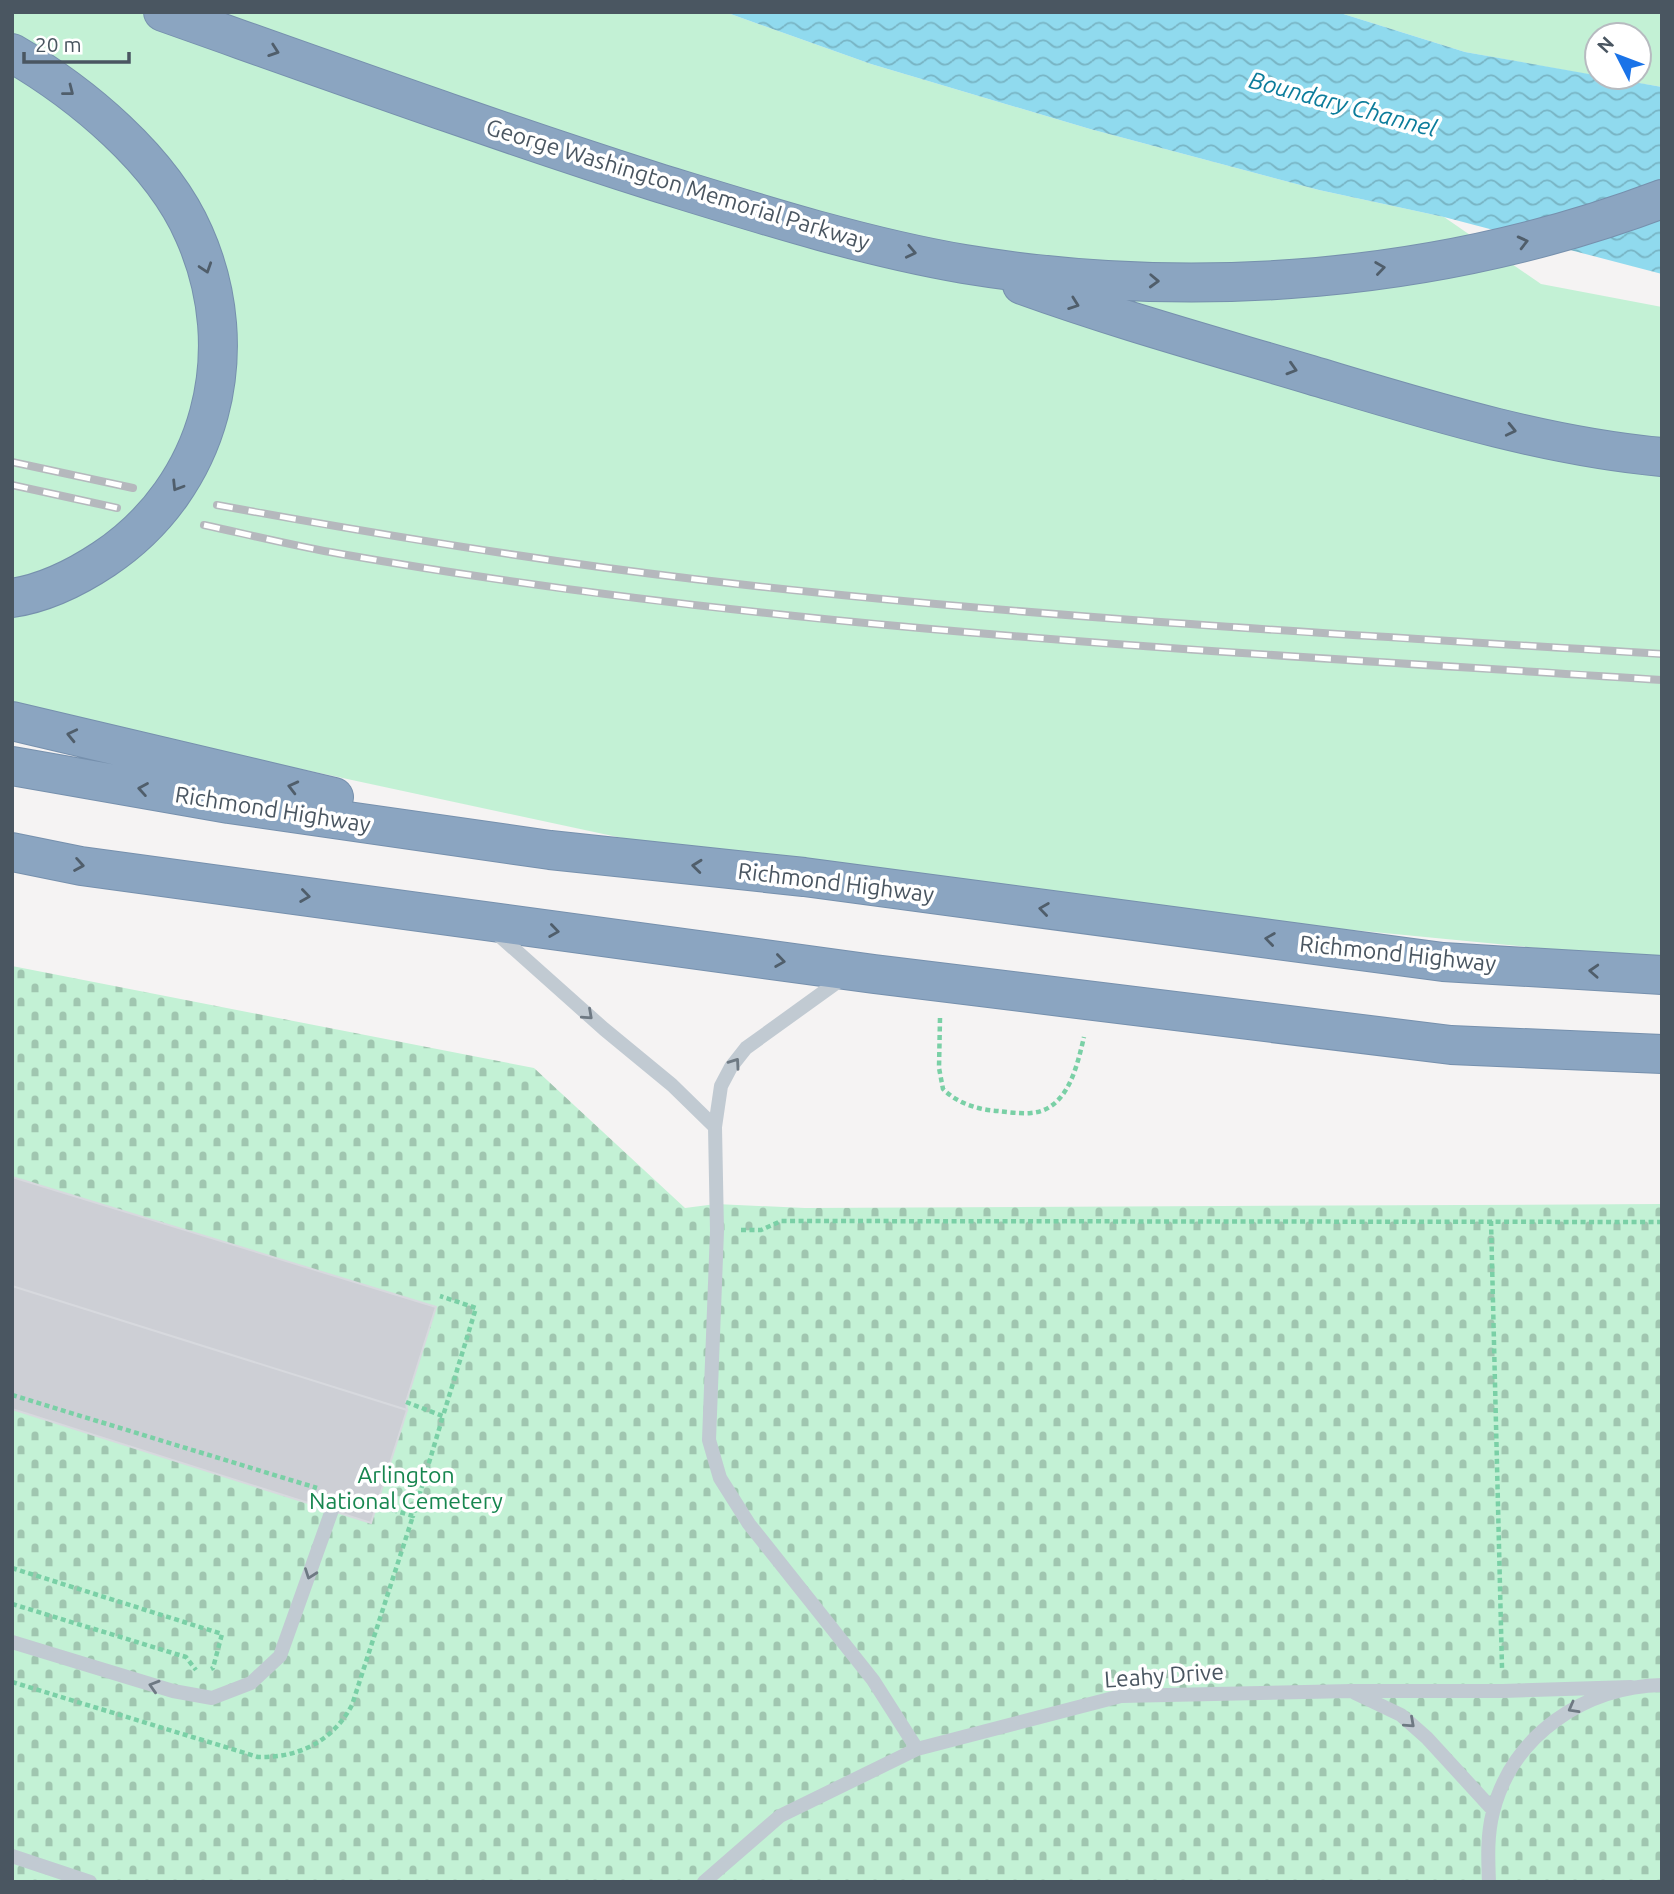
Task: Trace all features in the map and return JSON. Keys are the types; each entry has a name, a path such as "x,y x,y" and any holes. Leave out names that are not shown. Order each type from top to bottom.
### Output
{"highway":[{"name":"George Washington Memorial Parkway","path":"163,12 470,121 694,194 803,225 964,263 1109,279 1229,282 1306,279 1457,257 1580,227 1662,200"},
{"path":"12,53 61,85 97,113 138,154 176,201 194,234 208,275 218,324 219,356 212,405 200,441 186,472 167,501 142,529 85,572 51,587 12,598"},
{"path":"964,263 1087,308 1369,392 1556,440 1662,457"},
{"path":"12,721 550,850"},
{"name":"Richmond Highway","path":"12,766 229,804 550,850 804,877 1443,962 1662,975"},
{"path":"12,852 81,866 853,971 1451,1045 1662,1054"}],"lane":[{"path":"482,921 604,1030 672,1084 715,1127"},
{"path":"853,971 746,1048 721,1086 715,1127 717,1231 709,1440 720,1478 749,1524 873,1680 917,1749"},
{"path":"12,1642 173,1691 212,1698 251,1683 280,1656 332,1510"},
{"path":"1489,1882 1487,1847 1493,1811 1508,1774 1530,1742 1559,1716 1593,1697 1631,1687 1662,1685"},
{"name":"Leahy Drive","path":"704,1882 780,1816 917,1749 1121,1696 1631,1687"},
{"path":"1351,1691 1401,1715 1427,1738 1493,1811"},
{"path":"12,1856 90,1882"}],"path":[{"path":"940,982 939,1068 943,1089 961,1102 990,1111 1032,1113 1051,1105 1060,1097 1076,1071 1092,1001"},
{"path":"717,1231 761,1230 782,1221 1662,1222"},
{"path":"1491,1221 1503,1691"},
{"path":"376,1505 413,1516 476,1308 440,1296"},
{"path":"12,1395 317,1488"},
{"path":"406,1402 443,1416"},
{"path":"12,1568 222,1634 213,1668 196,1671 186,1657 12,1604"}],"green space":[{"path":"12,12 725,12 871,64 1090,129 1319,190 1444,217 1541,284 1662,307 1662,960 804,877 12,707"},
{"path":"1337,12 1662,12 1662,87 1653,85 1653,21 1583,21 1583,73 1465,52"},
{"name":"Arlington National Cemetery","path":"12,966 534,1068 685,1208 716,1204 805,1208 1662,1204 1662,1882 12,1882"}],"water":[{"name":"Boundary Channel","path":"725,12 1337,12 1465,52 1583,73 1583,91 1653,91 1653,85 1662,87 1662,274 1444,217 1319,190 1090,129 871,64"}],"building":[{"path":"12,1177 436,1307 406,1402 407,1410 12,1286"},
{"path":"12,1286 407,1410 371,1523 12,1409"}],"railway":[{"path":"12,462 133,488"},
{"path":"12,485 117,508"},
{"path":"217,505 514,555 634,572 815,592 1298,632 1662,654"},
{"path":"204,525 324,551 505,580 834,620 1165,648 1662,680"}]}
